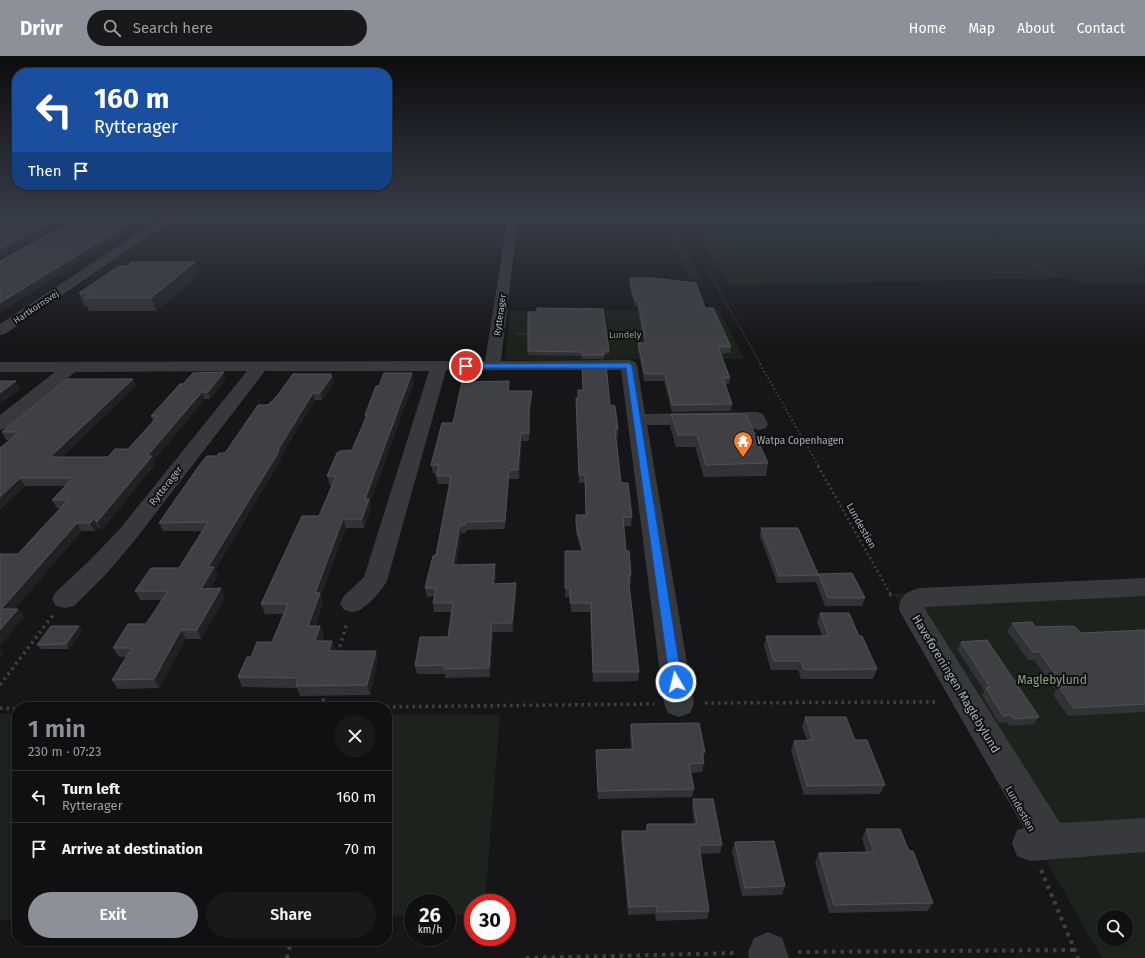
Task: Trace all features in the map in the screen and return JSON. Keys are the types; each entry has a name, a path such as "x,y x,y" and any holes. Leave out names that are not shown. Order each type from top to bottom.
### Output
{"street":[{"name":"Hartkornsvej","path":"0,331 109,259"},
{"name":"Rytterager","path":"492,366 507,259"},
{"name":"Rytterager","path":"65,599 100,566 127,535 260,366"},
{"path":"353,603 375,581 439,366"},
{"path":"0,367 629,366 680,704"},
{"path":"0,424 70,367"},
{"path":"637,420 756,418 759,424"},
{"name":"Haveforeningen Maglebylund","path":"1040,842 912,610 912,603 920,597 1145,587"},
{"path":"1040,842 1145,835"}],"path":[{"name":"Lundestien","path":"701,259 892,598"},
{"path":"1027,259 1055,276"},
{"path":"600,333 648,333"},
{"path":"497,334 537,334"},
{"path":"0,685 65,599"},
{"path":"337,655 353,603"},
{"path":"322,702 325,692"},
{"path":"0,708 12,709"},
{"path":"1040,842 1078,958"},
{"path":"287,958 291,946"}],"green space":[{"path":"681,259 690,259 700,279 690,279"},
{"path":"713,259 1145,259 1145,265 1052,267 1068,278 729,285"},
{"path":"1128,266 1145,275 1145,284 1080,283 1055,268"},
{"name":"Lundely","path":"718,309 745,359 504,360 511,311"},
{"name":"Maglebylund","path":"1145,581 1145,958 1102,958 894,594"},
{"path":"0,714 12,714 12,920 0,920"},
{"path":"392,714 500,715 486,894 464,894 464,915 456,915 456,894 404,894 404,915 392,916"}],"building":[{"path":"3,259 71,259 0,303 0,261"},
{"path":"132,262 195,262 151,298 84,298 91,293 79,293 119,266 127,266"},
{"path":"630,278 652,278 696,283 705,308 713,308 731,347 718,347 730,378 723,378 732,404 672,405 665,374 645,374 638,343 646,343 638,300 635,300"},
{"path":"537,308 603,309 609,351 604,351 604,355 582,355 582,352 528,351 528,312 537,312"},
{"path":"582,364 606,364 610,405 615,406 618,429 615,429 621,483 628,483 632,517 623,517 626,551 629,551 631,575 628,575 639,672 593,672 591,603 570,603 570,588 565,588 565,551 583,551 576,524 576,515 586,515 585,475 579,475 576,398 578,398 578,390 583,390"},
{"path":"224,372 208,392 202,392 147,456 152,456 97,522 94,519 90,523 77,523 3,607 0,607 0,554 18,554 68,500 52,500 73,478 20,478 0,497 0,448 19,432 2,432 67,379 133,379 50,457 108,457 115,449 128,449 158,416 151,416 180,384 183,384 193,373"},
{"path":"384,373 412,373 365,499 369,499 362,519 343,519 315,593 320,593 308,626 320,626 315,641 332,641 329,651 376,651 367,685 296,686 298,678 238,677 247,657 251,657 257,642 272,642 288,604 261,604 302,516 319,516 336,476 327,476 337,453 340,451 352,450 367,415 365,415 376,386 379,386"},
{"path":"293,374 331,374 330,376 332,376 320,393 313,393 208,567 214,567 201,589 221,588 197,630 181,630 154,679 112,680 132,648 113,648 128,624 146,624 168,591 135,591 151,568 179,568 208,522 159,523 207,456 217,456 219,453 225,453 258,405 268,405 277,396"},
{"path":"0,381 16,381 0,393"},
{"path":"509,381 508,391 532,391 529,408 529,433 521,433 518,470 509,470 505,521 466,522 465,525 460,525 453,565 495,564 493,584 516,583 512,623 492,623 489,668 444,669 444,665 415,666 420,637 448,637 453,603 433,603 436,588 425,588 433,556 436,555 451,476 436,476 439,465 431,465 442,423 453,423 462,382"},
{"name":"Watpa Copenhagen","path":"671,414 746,414 768,463 706,465 697,435 678,435"},
{"path":"761,528 798,528 818,574 852,573 865,598 828,598 819,575 779,576"},
{"path":"0,609 18,609 0,630"},
{"path":"820,613 849,613 859,636 862,636 877,669 804,670 801,661 774,661 766,636 829,636"},
{"path":"1032,622 1035,627 1074,626 1081,633 1145,630 1145,704 1074,708 1059,687 1065,687 1039,652 1033,652 1012,623"},
{"path":"51,626 79,626 66,644 37,645"},
{"path":"987,640 1039,717 1014,719 1011,715 1003,716 986,688 990,687 961,642"},
{"path":"805,717 846,717 855,740 867,740 885,785 807,786 794,741 813,740"},
{"path":"699,723 705,752 702,752 704,763 689,764 694,789 598,791 596,750 633,749 631,724"},
{"path":"693,799 713,799 722,845 699,845 709,911 657,912 657,906 629,907 622,831 647,831 647,824 697,824"},
{"path":"866,829 900,829 909,851 913,851 933,903 834,905 819,853 874,852"},
{"path":"774,841 785,886 745,888 735,842"}],"place":[{"name":"Watpa Copenhagen","path":"743,458"}],"route":[{"path":"466,366 629,366 676,682"}]}
